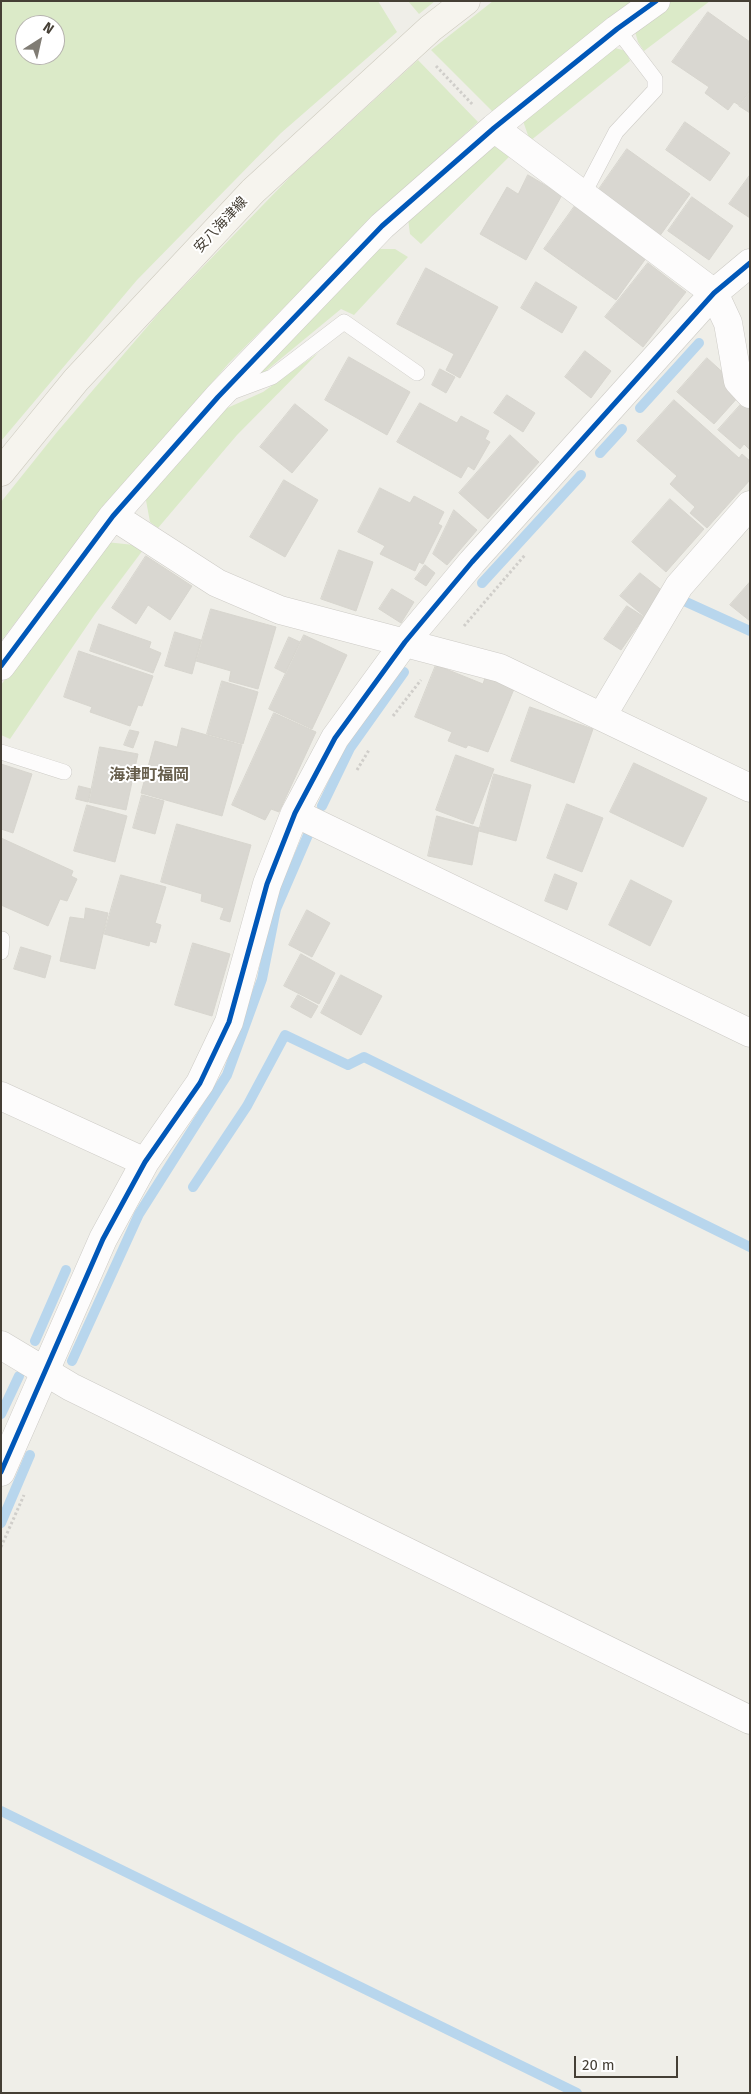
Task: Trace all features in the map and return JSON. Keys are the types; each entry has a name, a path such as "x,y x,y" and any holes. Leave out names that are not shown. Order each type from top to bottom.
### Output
{"main road":[{"name":"安八海津線","path":"1,472 76,380 253,191 431,28 466,1"}],"street":[{"path":"1,666 113,516 218,396 382,226 494,128 617,29 656,1"},
{"path":"494,128 714,293 728,323 738,381 750,394"},
{"path":"1,1472 103,1239 145,1162 200,1083 229,1022 267,884 295,813 335,738 405,642 472,562 714,293 750,262"},
{"path":"602,716 679,586 750,505"},
{"path":"113,516 217,583 280,610 500,668 750,788"},
{"path":"295,813 750,1033"},
{"path":"1,1096 145,1162"},
{"path":"1,1345 71,1387 750,1720"}],"lane":[{"path":"583,195 616,132 655,90 655,79 617,29"},
{"path":"218,396 272,377 344,322 417,373"},
{"path":"1,752 64,772"}],"path":[{"path":"415,43 494,128"},
{"path":"388,723 442,652 526,553"},
{"path":"356,770 371,746"},
{"path":"1,1547 24,1494"}],"green space":[{"path":"1,1 378,1 397,32 281,133 137,280 1,441"},
{"path":"408,1 435,1 419,14"},
{"path":"493,1 636,1 494,113 431,50"},
{"path":"672,1 710,1 644,51 638,42 634,28"},
{"path":"608,46 626,51 630,61 530,141 522,118"},
{"path":"418,60 478,122 374,217 229,363 104,508 1,641 1,502 57,432 165,306 292,175"},
{"path":"489,146 504,147 514,152 421,244 410,234 408,219"},
{"path":"376,249 395,249 408,257 354,315 341,309 261,375 251,376"},
{"path":"318,353 237,435 158,528 150,522 145,495 216,413 263,392"},
{"path":"106,542 134,545 143,550 95,614 10,739 1,735 1,685 62,598"}],"building":[{"path":"708,12 750,42 750,90 739,105 734,102 728,110 705,93 709,87 672,62"},
{"path":"750,91 750,113 739,106"},
{"path":"685,122 730,153 710,181 666,150"},
{"path":"627,149 690,194 659,237 597,192"},
{"path":"528,175 562,195 526,260 480,234 507,187 518,194"},
{"path":"750,175 750,218 729,204"},
{"path":"692,197 733,226 709,260 668,231"},
{"path":"577,203 649,254 616,300 544,249"},
{"path":"648,263 686,292 643,347 605,317"},
{"path":"426,268 498,307 460,378 446,370 454,354 397,324"},
{"path":"536,282 577,307 562,333 521,308"},
{"path":"585,351 611,371 591,398 565,377"},
{"path":"349,357 410,392 387,435 325,400"},
{"path":"707,358 729,378 740,395 714,424 677,392"},
{"path":"440,369 455,377 446,393 432,385"},
{"path":"507,395 535,413 523,432 494,413"},
{"path":"674,400 739,458 742,454 750,461 750,480 707,528 690,513 695,507 670,484 677,476 637,441"},
{"path":"743,402 750,408 750,450 744,444 740,449 718,430"},
{"path":"420,403 457,423 461,416 489,431 485,439 490,442 474,470 468,466 461,478 397,442"},
{"path":"295,404 328,430 292,473 260,447"},
{"path":"510,435 539,462 488,519 459,493"},
{"path":"284,480 318,500 285,557 250,537"},
{"path":"380,488 410,503 414,496 444,512 438,524 442,526 423,564 419,562 415,571 380,554 385,546 358,532"},
{"path":"670,499 704,529 666,572 632,542"},
{"path":"454,510 477,530 447,565 433,554"},
{"path":"339,550 373,562 356,611 321,599"},
{"path":"146,556 192,586 170,620 148,605 136,624 112,608"},
{"path":"425,565 435,573 426,586 415,579"},
{"path":"640,573 664,592 644,616 620,596"},
{"path":"750,582 750,621 730,605"},
{"path":"392,589 414,602 401,623 379,609"},
{"path":"627,606 644,617 621,650 604,639"},
{"path":"211,609 276,627 258,689 229,681 231,671 196,661"},
{"path":"99,624 151,642 149,648 161,653 153,673 90,651"},
{"path":"175,632 201,640 192,674 165,666"},
{"path":"304,635 347,655 312,729 269,709"},
{"path":"289,637 300,642 285,673 275,668"},
{"path":"79,651 153,676 142,706 138,705 130,726 90,712 92,707 64,697"},
{"path":"436,665 483,684 485,678 514,689 488,752 468,745 466,748 448,741 452,732 415,717"},
{"path":"222,681 258,692 243,744 207,734"},
{"path":"530,707 593,729 574,783 511,761"},
{"path":"274,713 316,732 279,812 271,809 265,820 232,805"},
{"path":"182,728 242,745 222,816 141,793 155,741 177,747"},
{"path":"130,730 139,732 133,748 124,745"},
{"path":"100,747 138,754 126,810 89,802"},
{"path":"456,755 494,769 473,824 436,810"},
{"path":"634,763 707,798 683,847 610,812"},
{"path":"1,764 32,774 13,833 1,829"},
{"path":"494,774 531,785 516,841 479,831"},
{"path":"79,786 91,789 88,802 76,799"},
{"path":"142,795 164,801 155,834 133,828"},
{"path":"567,804 603,818 582,872 547,858"},
{"path":"87,805 127,816 115,862 74,851"},
{"path":"437,816 479,828 472,865 428,856"},
{"path":"177,824 251,845 230,922 220,919 224,908 201,901 202,894 161,882"},
{"path":"1,838 73,871 71,876 77,879 67,901 60,899 48,926 1,905"},
{"path":"555,874 577,883 567,910 545,901"},
{"path":"121,875 166,887 155,923 161,925 156,943 150,941 149,946 104,934"},
{"path":"631,880 672,901 650,946 609,925"},
{"path":"86,908 108,913 95,969 60,961 70,917 84,919"},
{"path":"307,910 330,923 312,957 289,945"},
{"path":"193,943 230,954 212,1016 175,1005"},
{"path":"21,947 51,956 45,978 14,969"},
{"path":"301,954 335,973 319,1004 284,986"},
{"path":"341,975 382,996 361,1035 321,1013"},
{"path":"298,995 318,1006 311,1018 291,1007"}],"waterway":[{"path":"640,408 699,343"},
{"path":"600,453 622,429"},
{"path":"482,583 581,475"},
{"path":"684,601 750,631"},
{"path":"322,806 350,748 404,672"},
{"path":"72,1361 139,1214 227,1075 262,979 276,909 308,835"},
{"path":"193,1187 247,1106 285,1035 348,1065 364,1057 750,1247"},
{"path":"35,1341 66,1270"},
{"path":"1,1414 19,1376"},
{"path":"1,1523 30,1455"},
{"path":"1,1811 577,2093"}],"cycle path":[{"path":"1,666 113,516 218,397 382,226 494,128 617,29 656,1"},
{"path":"1,1472 103,1239 145,1162 200,1083 229,1022 267,884 295,813 335,738 405,642 472,562 714,293 750,263"}],"district":[{"name":"海津町福岡","path":"149,776"}]}
